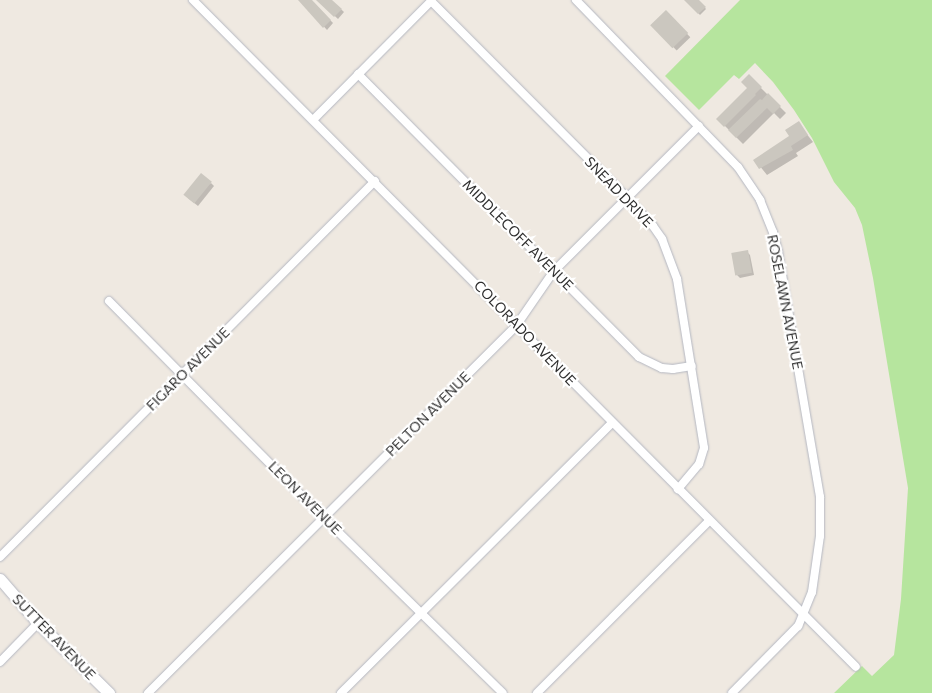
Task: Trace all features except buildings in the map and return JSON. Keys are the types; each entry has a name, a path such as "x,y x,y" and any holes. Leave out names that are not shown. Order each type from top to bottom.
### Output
{"street":[{"name":"COLORADO AVENUE","path":"193,0 314,120 709,521 856,666"},
{"name":"ROSELAWN AVENUE","path":"576,0 724,151 749,182 767,215 778,251 820,497 821,520 816,570 812,592 798,626 732,693"},
{"path":"314,120 431,1"},
{"name":"SNEAD DRIVE","path":"431,1 627,198 653,226 669,253 677,279 704,448 699,464 678,489"},
{"name":"MIDDLECOFF AVENUE","path":"358,74 645,362 662,368 673,369 692,366"},
{"name":"PELTON AVENUE","path":"148,693 516,326 554,271 699,126"},
{"name":"FIGARO AVENUE","path":"0,558 375,182"},
{"name":"LEON AVENUE","path":"110,301 324,518 503,693"},
{"path":"341,693 612,423"},
{"path":"537,693 709,521"},
{"name":"SUTTER AVENUE","path":"0,579 38,623 110,693"},
{"path":"0,662 38,623"}],"green space":[{"path":"740,0 932,0 932,693 834,693 862,666 872,676 894,655 901,599 908,488 873,278 862,225 855,208 834,182 812,138 794,110 773,82 755,63 739,79 734,75 699,110 665,76"}]}
